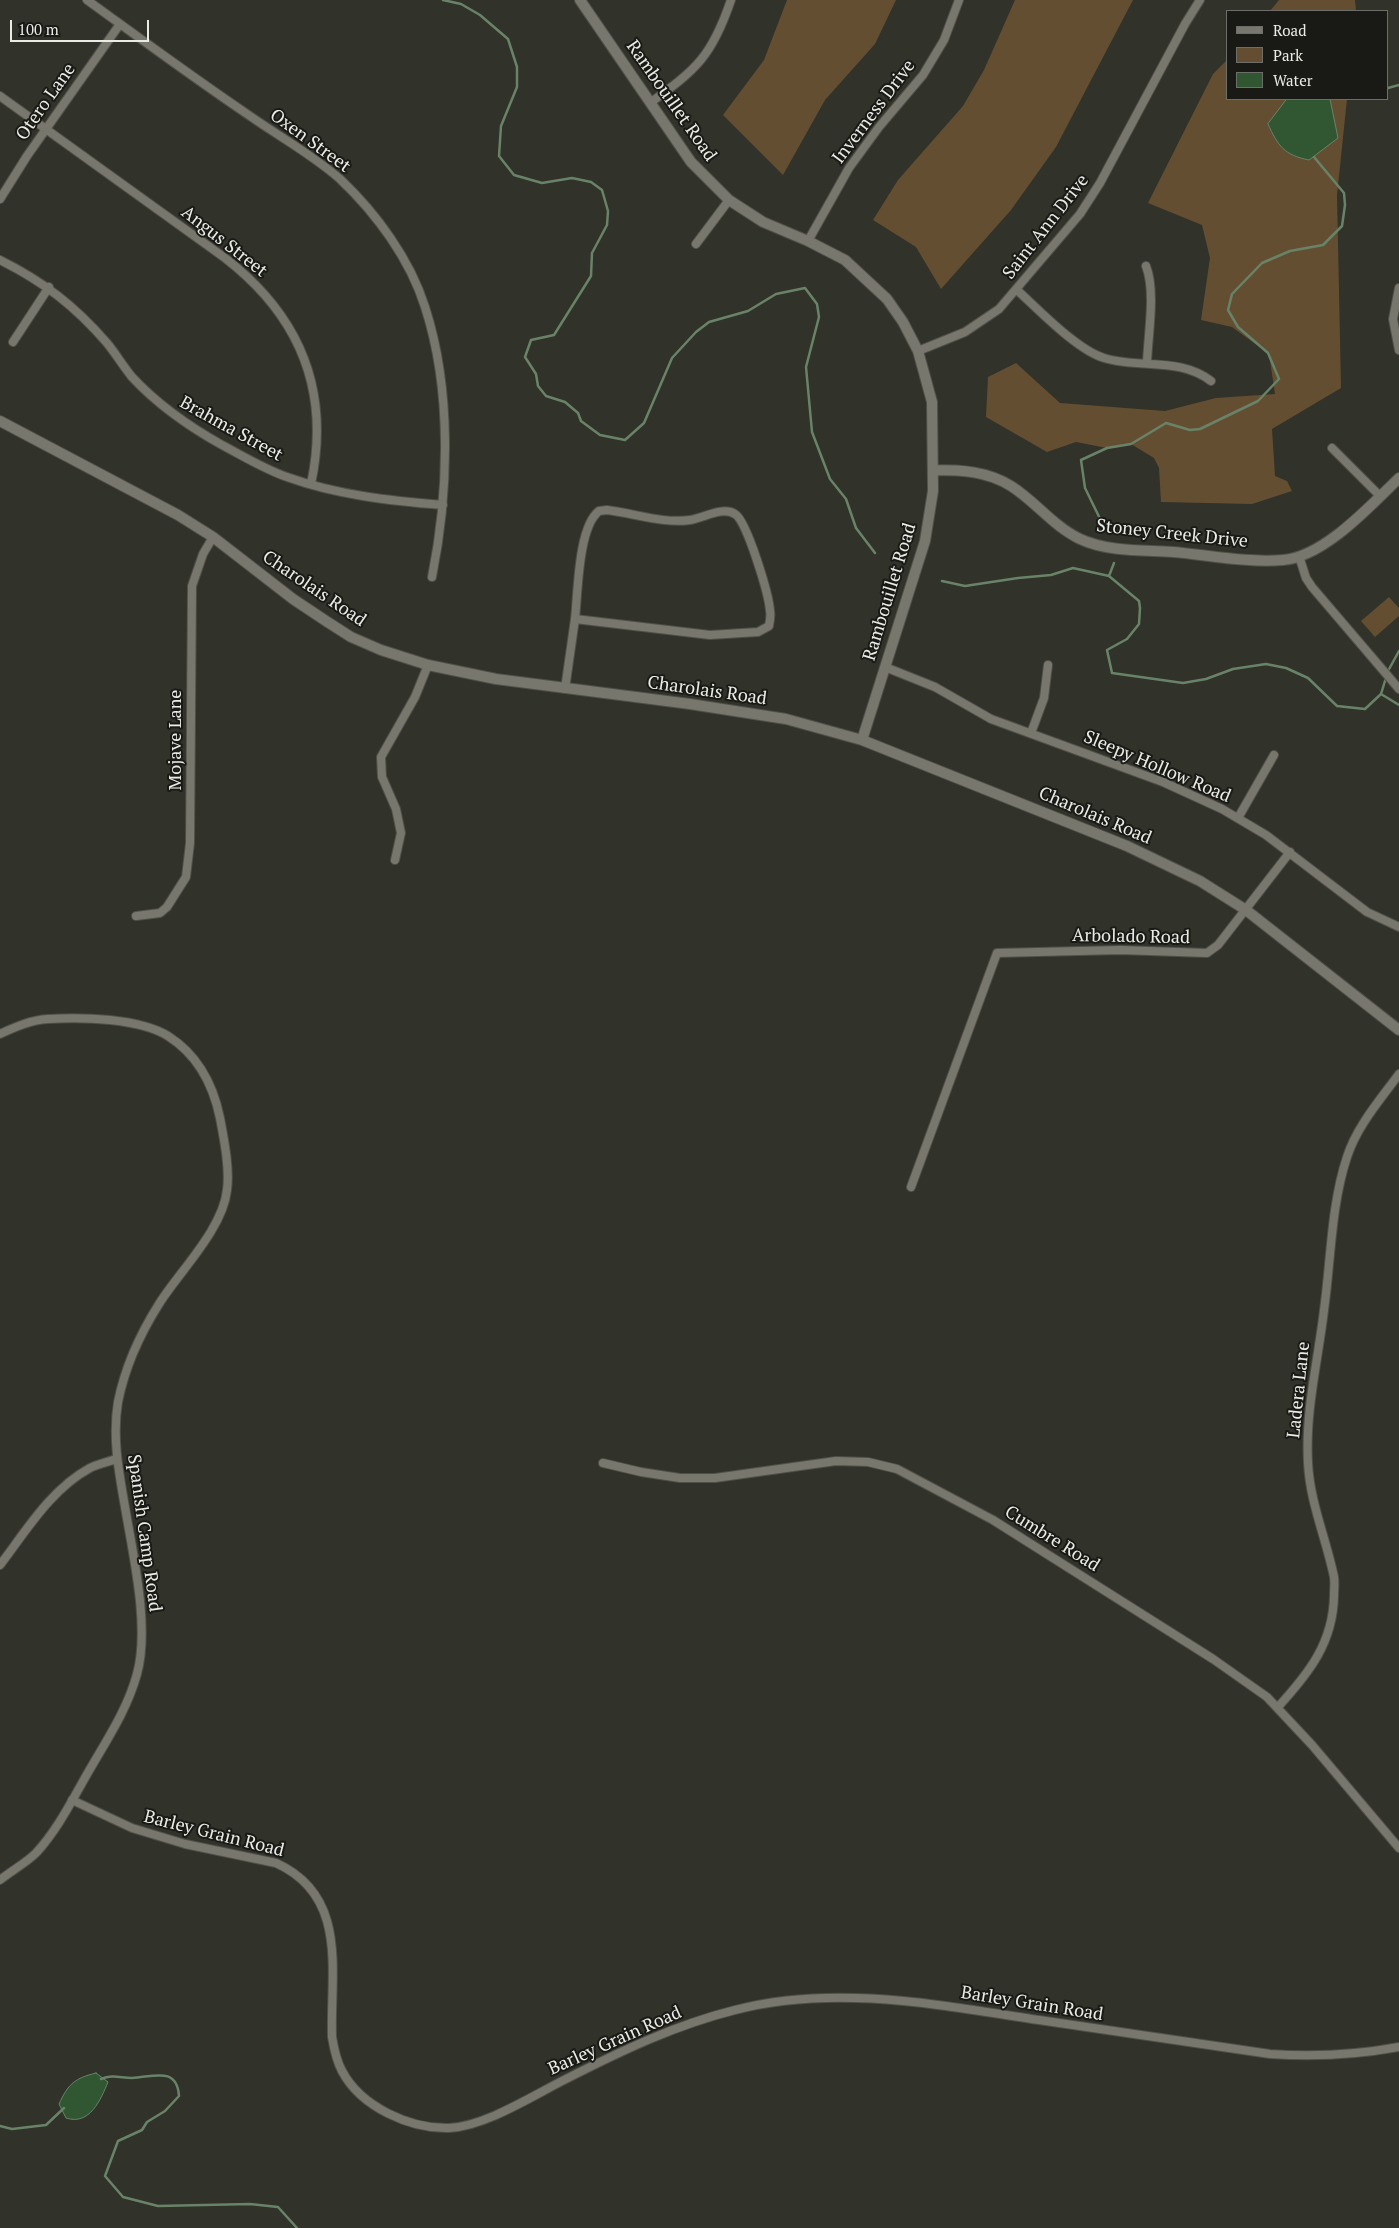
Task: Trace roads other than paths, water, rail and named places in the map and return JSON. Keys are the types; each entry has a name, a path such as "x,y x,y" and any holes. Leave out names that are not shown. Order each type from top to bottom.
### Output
{"street":[{"name":"Oxen Street","path":"87,0 241,110 312,157 339,179 384,229 402,258 425,306 436,348 441,383 444,421 444,505 440,541 432,577"},
{"name":"Rambouillet Road","path":"580,0 691,162 729,200 763,222 808,241 845,260 887,299 918,351 932,402 934,470 925,541 862,740"},
{"path":"650,103 681,81 706,56 720,32 731,0"},
{"name":"Inverness Drive","path":"808,241 849,168 879,127 923,76 944,40 960,0"},
{"name":"Saint Ann Drive","path":"918,351 979,324 1002,306 1080,214 1100,183 1185,24 1200,0"},
{"name":"Otero Lane","path":"0,200 45,130 120,24"},
{"name":"Angus Street","path":"0,96 225,258 251,278 271,301 289,326 300,350 314,398 318,444 311,484"},
{"path":"696,244 729,200"},
{"name":"Brahma Street","path":"0,260 49,287 80,312 131,376 166,410 198,432 262,466 311,484 373,498 444,505"},
{"path":"1146,266 1150,276 1151,290 1147,363"},
{"path":"13,342 49,287"},
{"path":"1399,288 1394,319 1399,350"},
{"path":"1017,290 1092,352 1116,361 1185,368 1205,376 1211,382"},
{"name":"Charolais Road","path":"0,421 178,515 213,537 293,599 351,637 381,650 428,665 496,679 740,711 786,719 862,740 1134,849 1200,881 1246,910 1399,1030"},
{"path":"1332,448 1380,496"},
{"name":"Stoney Creek Drive","path":"934,470 965,470 996,478 1011,486 1062,528 1092,544 1254,560 1285,560 1299,556 1330,541 1399,478"},
{"path":"565,689 583,541 589,521 599,511 607,510 644,518 690,520 720,512 734,513 741,520 746,530 766,589 771,612 769,626 758,632 730,634 710,634 575,619"},
{"name":"Mojave Lane","path":"136,916 160,914 178,892 186,877 190,842 192,586 203,554 213,537"},
{"path":"1299,556 1306,578 1312,587 1399,689"},
{"path":"395,860 402,833 396,809 382,777 381,757 415,697 428,665"},
{"path":"1031,733 1044,698 1048,666"},
{"name":"Sleepy Hollow Road","path":"885,667 936,687 991,719 1163,782 1238,818 1290,852 1367,912 1399,927"},
{"path":"1238,818 1274,755"},
{"name":"Arbolado Road","path":"911,1187 997,953 1120,950 1207,953 1218,945 1290,852"},
{"name":"Spanish Camp Road","path":"0,1034 25,1024 47,1019 123,1021 155,1028 183,1046 205,1073 216,1097 224,1141 228,1189 223,1209 214,1226 159,1303 133,1352 118,1405 116,1459 140,1604 142,1637 138,1673 116,1726 72,1800 35,1854 0,1880"},
{"name":"Ladera Lane","path":"1278,1707 1301,1682 1314,1663 1330,1629 1334,1614 1335,1579 1312,1501 1308,1463 1309,1414 1338,1193 1346,1158 1353,1141 1399,1074"},
{"path":"0,1565 41,1511 61,1489 90,1468 116,1459"},
{"name":"Cumbre Road","path":"603,1463 641,1472 680,1478 715,1478 836,1461 868,1462 897,1469 989,1517 1052,1556 1213,1660 1278,1707 1399,1848"},
{"name":"Barley Grain Road","path":"72,1800 132,1828 185,1844 276,1862 290,1869 303,1880 320,1902 331,1931 332,2037 335,2054 342,2072 365,2099 417,2125 449,2128 481,2122 623,2050 672,2029 736,2009 805,1999 856,1997 937,2005 1270,2054 1313,2057 1365,2053 1399,2047"}],"water":[{"path":"1286,100 1330,100 1338,138 1309,160 1293,155 1283,148 1268,124"},
{"path":"96,2073 108,2082 98,2103 88,2115 82,2118 66,2118 59,2104 66,2091 77,2080"}],"waterway":[{"path":"443,0 461,4 480,15 508,39 517,67 517,87 501,126 499,156 514,175 542,183 572,178 591,182 602,190 608,211 607,225 592,253 591,276 554,335 531,340 525,357 536,374 538,386 546,396 565,402 578,413 581,421 600,435 625,440 644,423 672,358 696,332 709,322 748,311 776,294 805,288 817,304 819,317 806,367 812,432 830,479 846,499 856,528 875,553"},
{"path":"1389,88 1399,85"},
{"path":"1106,531 1085,488 1081,460 1107,448 1131,444 1166,423 1190,430 1200,429 1258,401 1279,379 1268,353 1238,327 1228,310 1232,294 1262,263 1290,251 1323,245 1342,226 1345,205 1344,193 1314,157"},
{"path":"1109,576 1114,563"},
{"path":"942,581 965,586 1051,575 1073,568 1109,576 1139,601 1140,608 1139,624 1127,639 1107,650 1112,673 1183,683 1206,679 1233,669 1266,664 1286,668 1308,678 1337,706 1365,709 1381,694 1388,671 1399,651"},
{"path":"1381,694 1399,705"},
{"path":"101,2079 113,2076 132,2078 163,2075 174,2080 179,2096 165,2111 147,2122 142,2130 118,2141 105,2176 123,2197 158,2206 250,2204 278,2207 297,2228"},
{"path":"0,2126 12,2129 46,2125 64,2108"}]}
